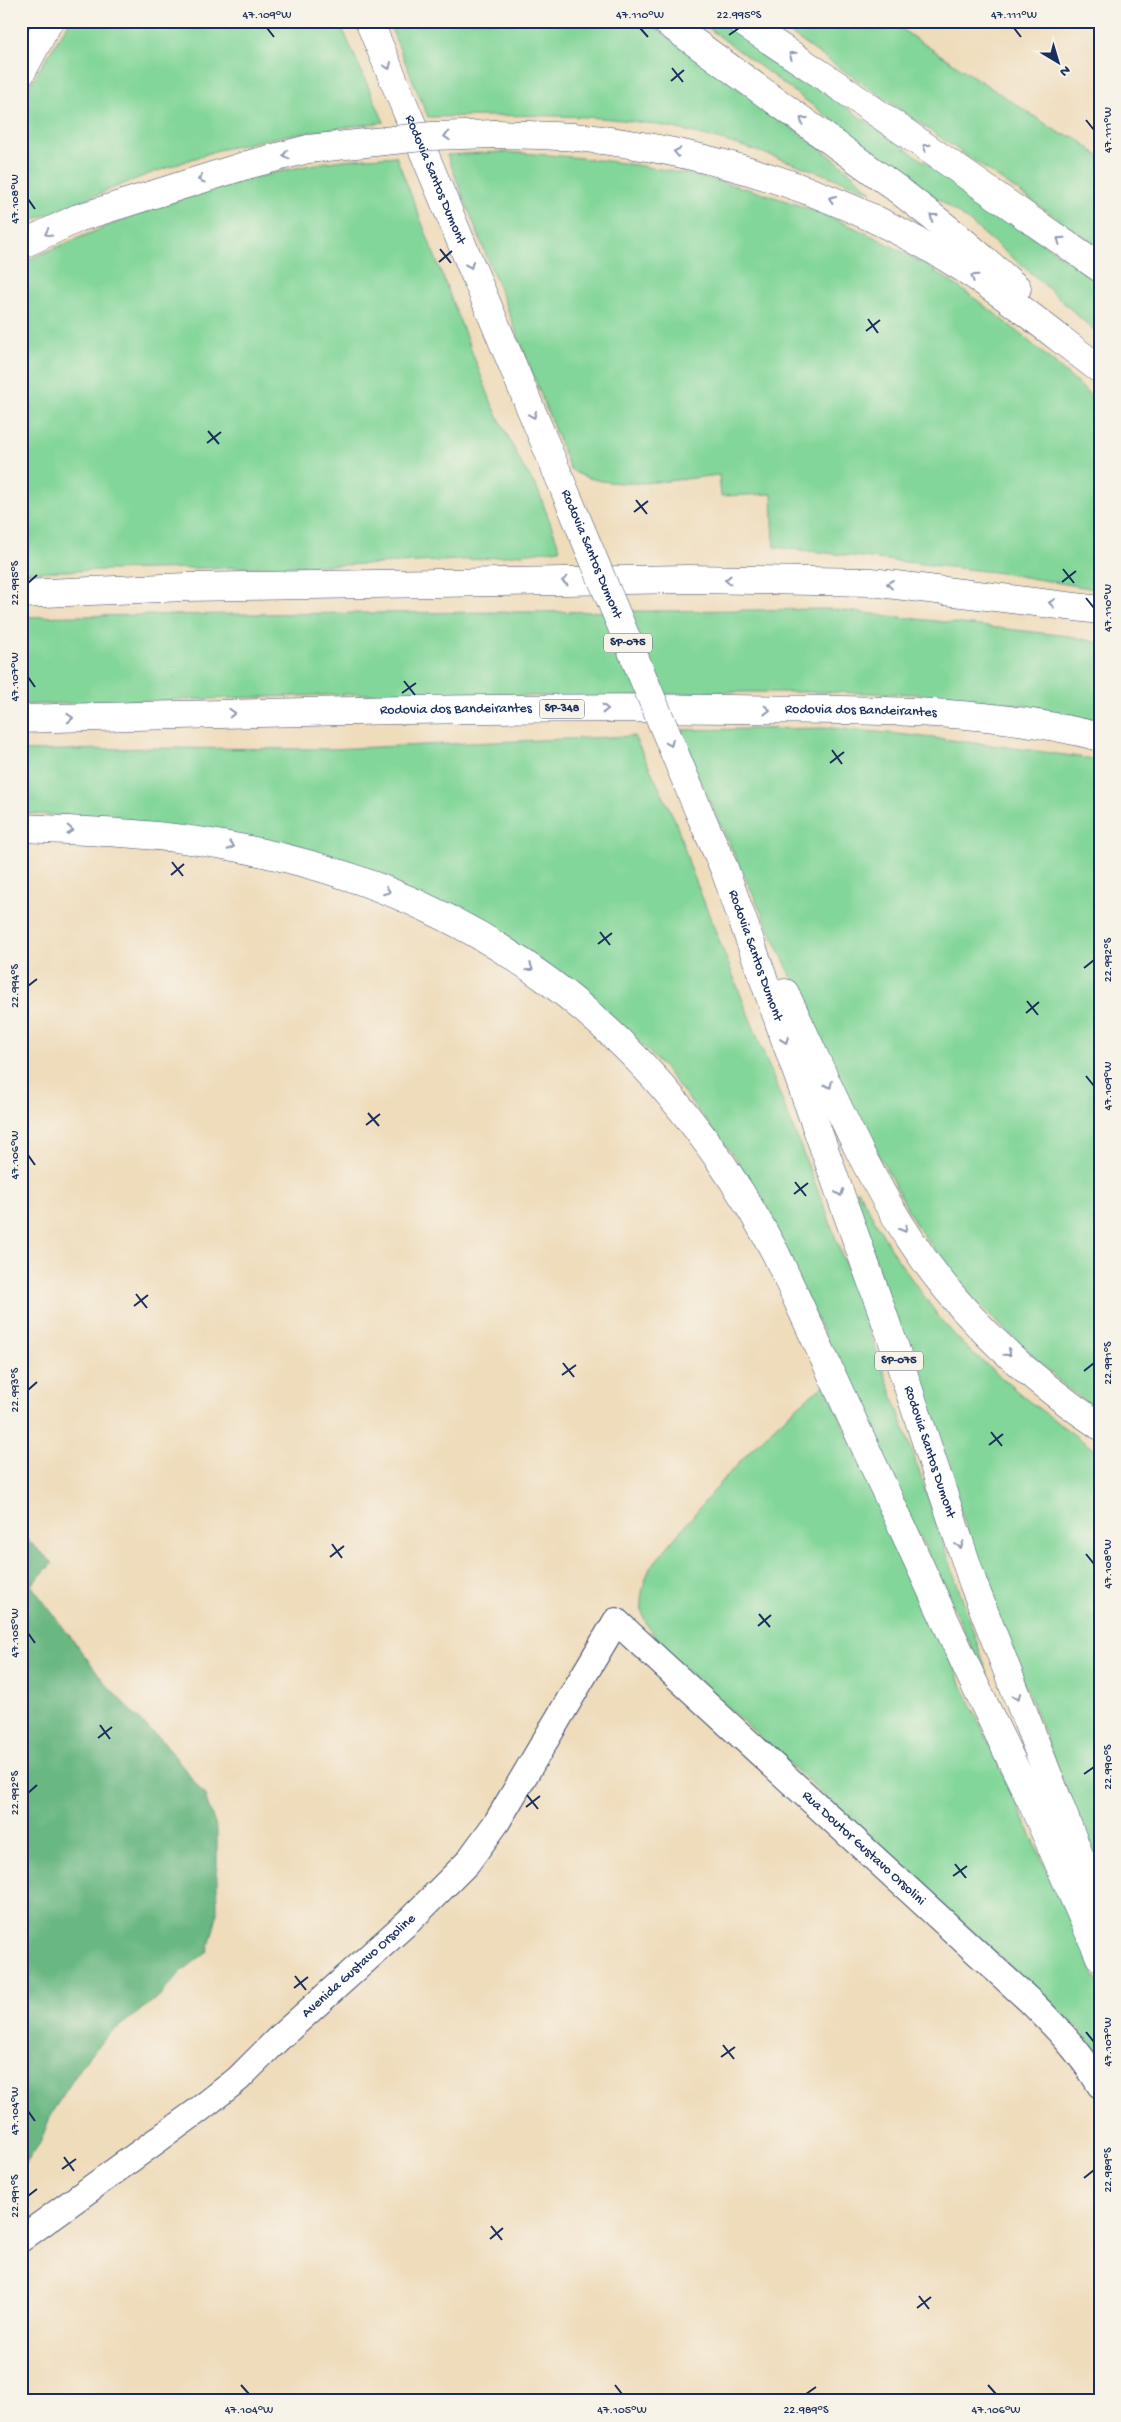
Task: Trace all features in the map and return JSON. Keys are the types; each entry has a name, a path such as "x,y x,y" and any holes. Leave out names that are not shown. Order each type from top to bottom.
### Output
{"highway":[{"path":"21,73 49,21"},
{"name":"Rodovia Santos Dumont","path":"369,21 724,868 894,1345 976,1592 1100,1908"},
{"path":"665,21 845,150 957,236 1013,284 1099,369"},
{"path":"741,21 1100,268"},
{"path":"21,245 78,218 247,165 308,149 384,140 496,134 584,138 656,148 764,174 818,193 873,218 946,257 1018,307 1099,369"},
{"path":"21,594 186,587 678,579 871,582 1100,610"},
{"name":"Rodovia dos Bandeirantes","path":"21,719 325,711 673,708 826,710 946,714 1064,728 1100,738"},
{"path":"21,828 141,834 223,845 288,858 340,873 394,893 431,909 479,935 531,968 606,1027 639,1059 702,1133 753,1210 776,1254 974,1683 1033,1805 1100,1957"},
{"path":"724,868 866,1163 911,1242 957,1303 1004,1349 1071,1406 1100,1426"}],"street":[{"name":"Rua Doutor Gustavo Orsolini","path":"616,1621 1031,2002 1067,2037 1087,2063 1100,2085"},
{"name":"Avenida Gustavo Orsoline","path":"21,2238 196,2112 238,2079 278,2039 410,1920 468,1863 497,1822 616,1621"}],"green space":[{"path":"70,21 339,21 384,122 288,135 218,150 146,175 21,225 21,99"},
{"path":"388,21 646,21 837,161 872,192 736,144 652,124 568,116 428,117"},
{"path":"699,21 721,21 1100,283 1100,336 1039,280 971,223"},
{"path":"772,21 889,21 1061,134 1075,137 1100,157 1100,248"},
{"path":"501,152 612,162 666,170 721,182 774,197 826,215 876,238 925,265 972,296 1037,348 1100,404 1100,590 1002,573 774,547 772,494 721,496 719,475 642,483 621,483 585,477 570,469 447,155"},
{"path":"396,156 492,404 522,465 538,490 560,549 481,559 375,564 21,572 21,263 93,232 166,204 240,181 326,162"},
{"path":"828,609 1069,636 1100,643 1100,722 1016,704 920,694 816,692 716,692 611,697 358,694 21,705 21,617"},
{"path":"831,728 966,742 1100,760 1100,1412 1067,1388 972,1299 916,1225 845,1091 676,730"},
{"path":"634,736 675,820 691,869 827,1214 906,1433 995,1696 766,1212 737,1160 665,1069 627,1029 582,991 536,957 482,924 121,820 21,813 21,751 152,748 330,749"},
{"path":"857,1189 893,1253 941,1320 966,1347 1026,1399 1100,1454 1100,1876 988,1591 853,1195"},
{"path":"825,1385 1100,1986 1100,2054 1078,2028 666,1651 645,1621 641,1604 650,1568 753,1448"},
{"path":"21,1534 53,1563 31,1585 107,1685 142,1723 164,1742 205,1796 217,1830 217,1916 208,1951 181,1972 162,1994 108,2035 88,2057 52,2112 40,2143 21,2171"}]}
